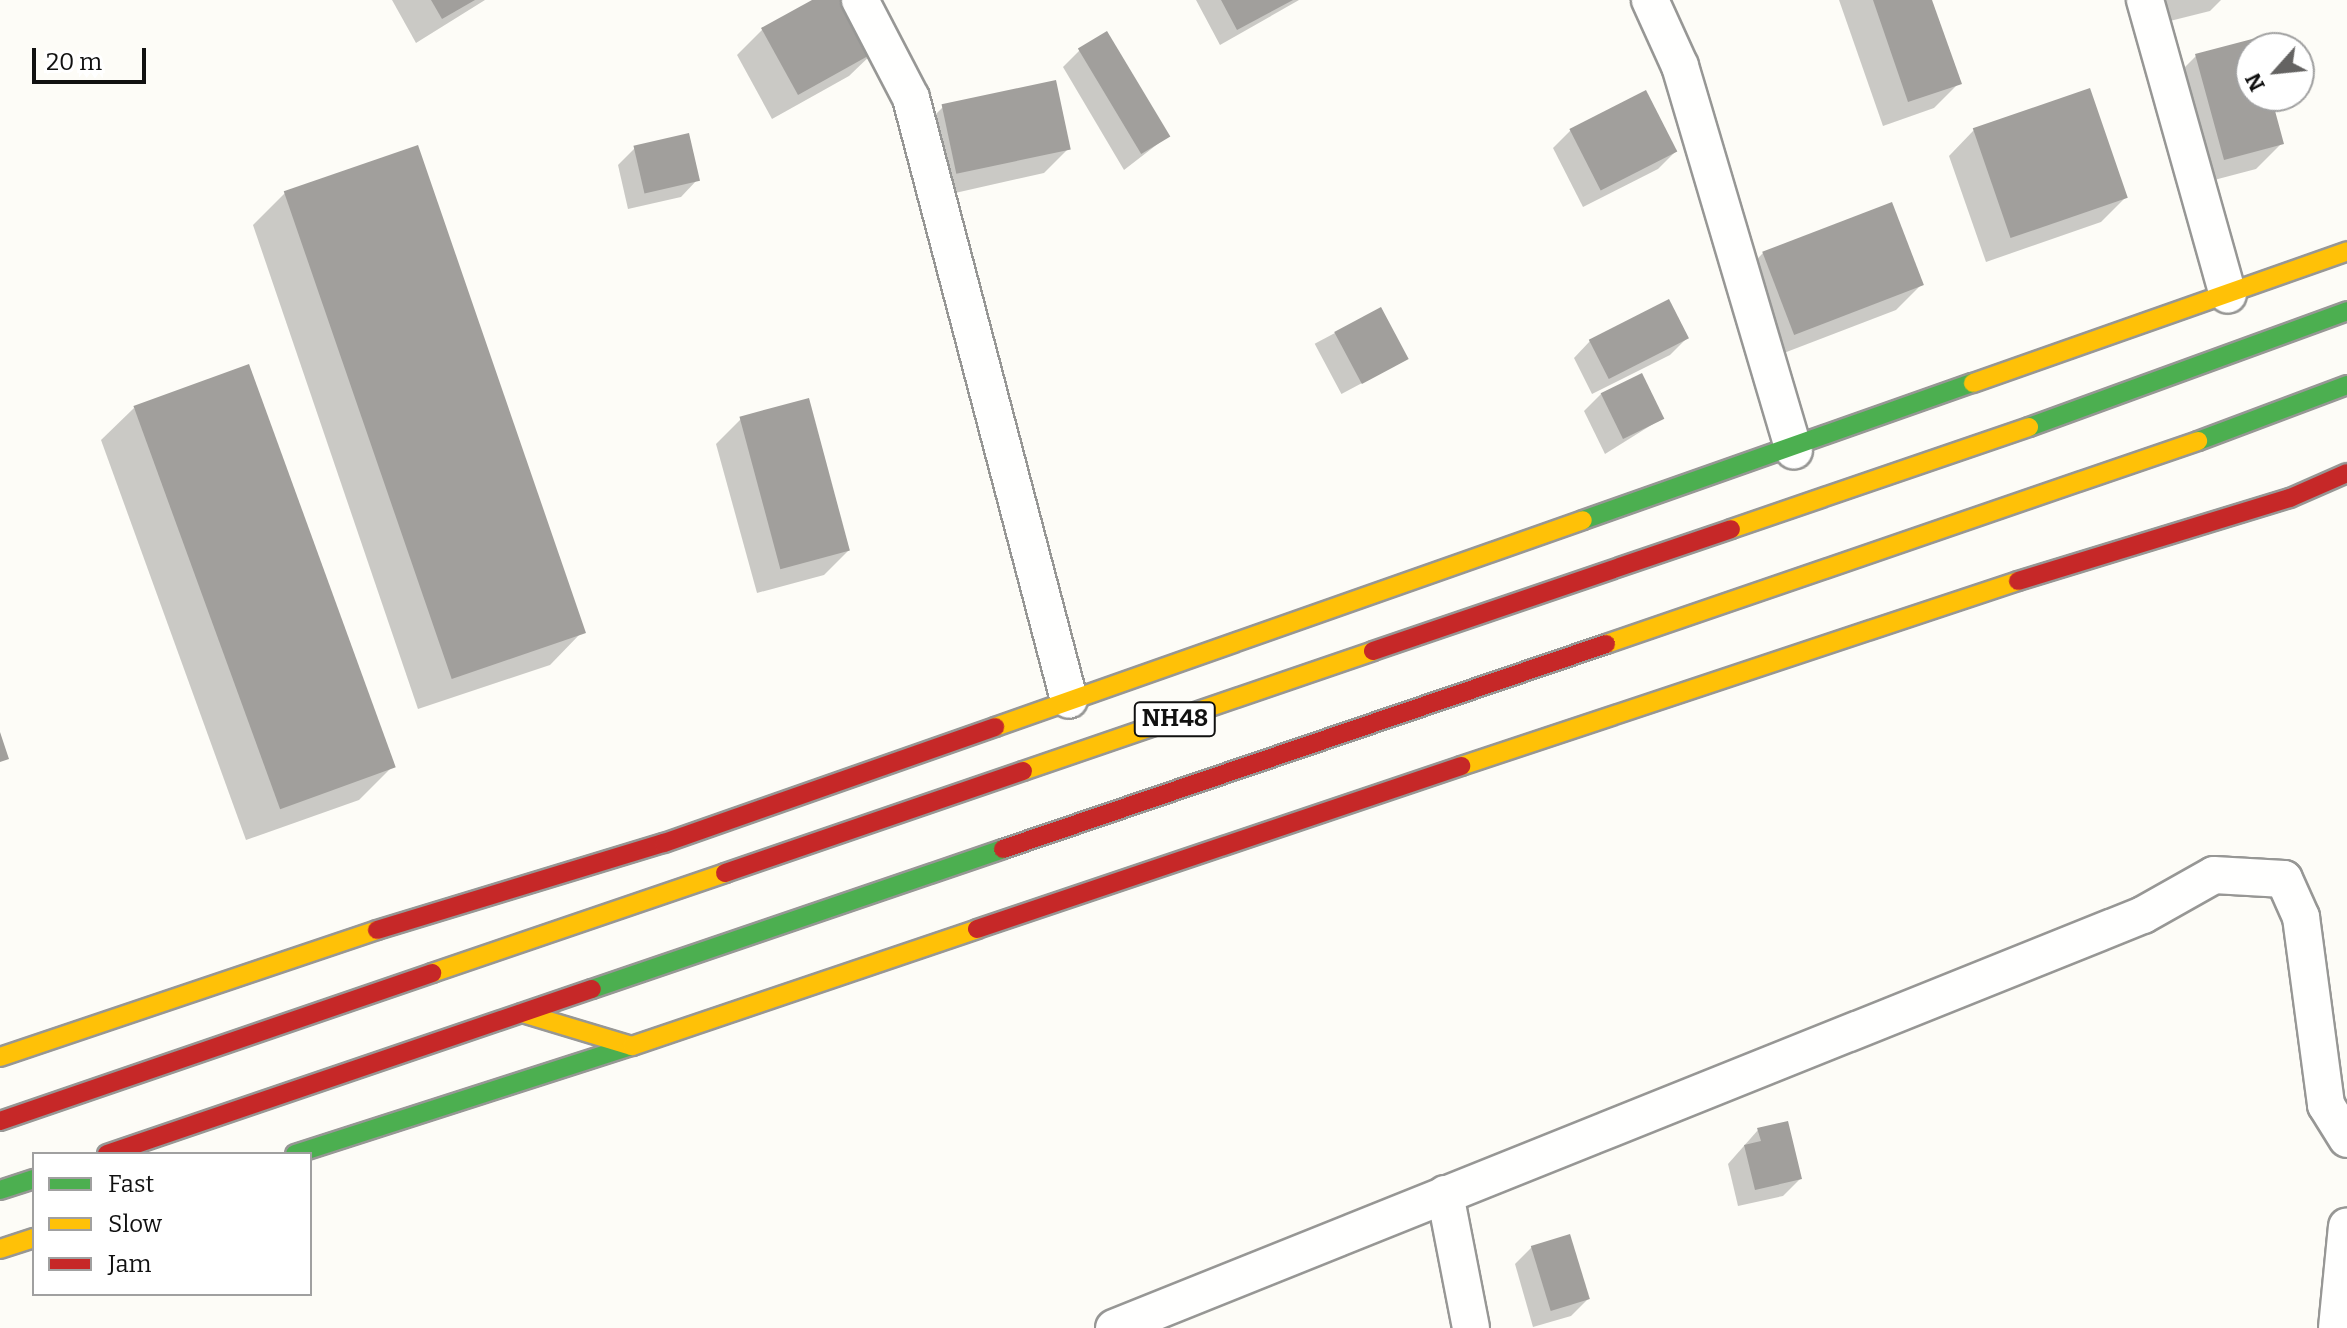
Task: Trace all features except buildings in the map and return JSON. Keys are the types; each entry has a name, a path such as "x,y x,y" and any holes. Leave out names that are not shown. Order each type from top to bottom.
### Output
{"main road":[{"path":"0,1057 428,913 664,843 1794,450 2347,251"},
{"name":"NH48","path":"0,1121 2110,399 2347,311"},
{"name":"NH48","path":"113,1152 2347,385"},
{"path":"301,1152 632,1046 1909,614 2290,498 2347,473"},
{"path":"522,1013 632,1046"},
{"path":"0,1190 32,1180"},
{"path":"0,1249 32,1239"}],"street":[{"path":"860,0 911,98 1069,700"},
{"path":"1650,0 1680,66 1794,450"},
{"path":"2145,0 2228,295"},
{"path":"1114,1328 2143,915 2214,875 2284,879 2301,917 2326,1105 2347,1139"},
{"path":"1445,1194 1471,1328"},
{"path":"2337,1328 2347,1226"}],"traffic: fast":[{"path":"2029,427 2347,311"},
{"path":"1583,520 1973,383"},
{"path":"2198,441 2347,385"},
{"path":"592,989 1003,849"},
{"path":"301,1152 632,1046"},
{"path":"0,1190 32,1180"}],"traffic: slow":[{"path":"1973,383 2347,251"},
{"path":"1731,529 2029,427"},
{"path":"1606,644 2198,441"},
{"path":"995,727 1583,520"},
{"path":"1461,766 2018,581"},
{"path":"1023,771 1373,651"},
{"path":"432,973 725,873"},
{"path":"522,1013 632,1046 977,929"},
{"path":"0,1057 377,930"},
{"path":"0,1249 32,1239"}],"traffic: jam":[{"path":"2018,581 2290,498 2347,473"},
{"path":"1373,651 1731,529"},
{"path":"1003,849 1606,644"},
{"path":"377,930 664,843 995,727"},
{"path":"977,929 1461,766"},
{"path":"725,873 1023,771"},
{"path":"0,1121 432,973"},
{"path":"113,1152 592,989"}]}
